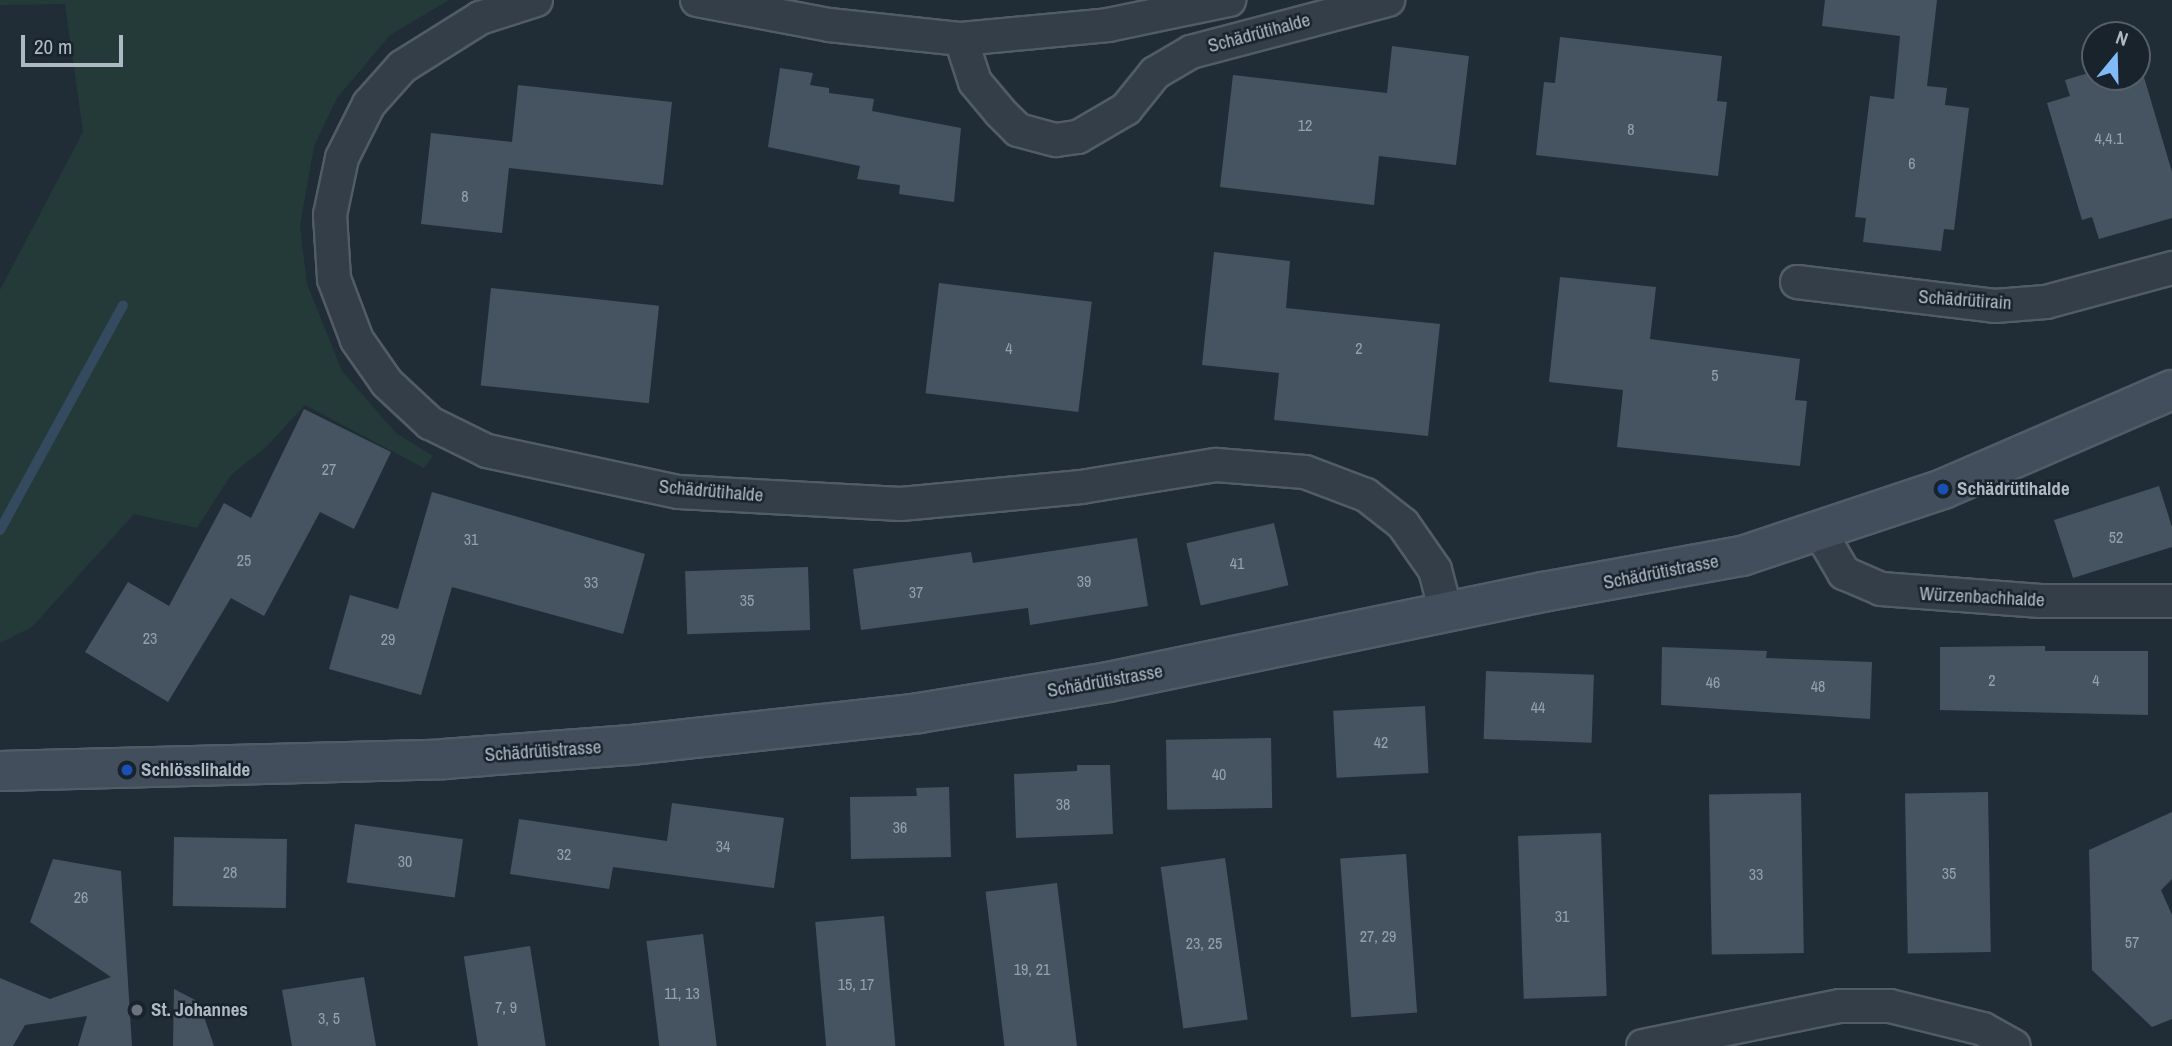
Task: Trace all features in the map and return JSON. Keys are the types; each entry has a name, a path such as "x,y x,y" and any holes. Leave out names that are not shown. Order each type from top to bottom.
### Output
{"main road":[{"name":"Schädrütistrasse","path":"0,771 444,759 824,725 1108,682 1446,612 1675,571 1820,532 1943,489 2172,390"}],"street":[{"name":"Schädrütihalde","path":"536,0 480,18 402,66 369,104 342,158 330,215 334,279 357,340 387,383 429,423 487,451 679,492 901,504 1081,487 1216,465 1305,472 1366,495 1404,524 1435,570 1446,612"},
{"name":"Schädrütihalde","path":"697,0 829,25 961,39 1108,26 1229,0"},
{"name":"Schädrütihalde","path":"961,39 975,82 1000,112 1018,130 1056,140 1077,137 1126,108 1155,73 1191,52 1388,0"},
{"name":"Schädrütirain","path":"1797,282 2006,305 2046,302 2172,268"},
{"name":"Würzenbachhalde","path":"1820,532 1844,573 1881,589 2041,601 2172,601"},
{"path":"1643,1046 1840,1006 1877,1006 1935,1013 1983,1029 2014,1046"}],"green space":[{"path":"0,0 449,0 390,35 337,98 314,146 300,226 307,284 342,371 396,433 433,456 424,468 305,405 267,446 231,475 197,528 134,514 32,627 0,643 0,290 83,132 65,4 0,5"}],"building":[{"path":"1825,0 1937,0 1927,86 1947,88 1945,105 1969,108 1954,230 1944,229 1941,251 1863,242 1866,218 1855,217 1870,96 1894,99 1900,36 1822,26"},
{"path":"1560,37 1722,56 1717,101 1727,102 1718,176 1536,155 1544,82 1555,83"},
{"path":"1392,46 1469,56 1456,165 1379,156 1374,205 1220,187 1233,75 1387,93"},
{"path":"780,68 813,73 810,85 829,88 829,93 874,99 872,111 961,128 954,202 899,194 900,185 857,179 860,166 768,147"},
{"path":"2081,75 2081,91 2148,91 2172,172 2172,218 2099,239 2092,217 2082,220 2047,103 2070,96 2065,80"},
{"path":"518,85 672,102 663,185 509,168 502,233 421,224 431,133 512,142"},
{"path":"1214,252 1290,261 1286,308 1440,324 1428,436 1274,420 1279,373 1202,365"},
{"path":"1560,277 1656,287 1650,339 1800,359 1795,400 1807,401 1800,466 1617,447 1623,390 1549,382"},
{"path":"939,283 1092,302 1078,412 925,393"},
{"path":"491,288 659,306 649,403 481,385"},
{"path":"304,409 391,452 354,529 320,512 264,616 231,598 168,702 85,652 128,582 169,606 224,503 251,518"},
{"path":"2159,486 2172,527 2172,547 2073,578 2054,520"},
{"path":"432,492 645,554 623,634 452,587 421,695 329,669 350,595 398,609"},
{"path":"1274,523 1288,585 1201,606 1186,543"},
{"path":"1137,538 1148,606 1030,625 1028,608 861,630 853,569 971,552 973,563"},
{"path":"808,567 810,630 687,634 685,571"},
{"path":"2045,646 2045,651 2148,651 2148,715 1940,710 1940,647"},
{"path":"1662,647 1767,651 1766,658 1872,662 1870,719 1661,705"},
{"path":"1486,671 1594,675 1592,743 1484,739"},
{"path":"1425,706 1429,773 1337,778 1333,711"},
{"path":"1271,738 1272,808 1167,810 1166,740"},
{"path":"1077,765 1110,765 1113,834 1016,838 1014,774 1077,771"},
{"path":"949,787 951,857 851,859 850,797 917,796 916,788"},
{"path":"1988,792 1991,952 1908,953 1905,793"},
{"path":"1801,793 1804,953 1712,955 1709,795"},
{"path":"672,803 784,818 774,888 613,867 609,889 510,874 519,819 667,841"},
{"path":"2172,812 2172,879 2161,890 2172,915 2172,1019 2152,1027 2092,970 2089,850"},
{"path":"355,824 463,839 455,898 347,882"},
{"path":"1601,833 1607,996 1524,999 1518,836"},
{"path":"174,837 287,839 286,908 173,906"},
{"path":"1406,854 1417,1013 1351,1017 1340,859"},
{"path":"1225,858 1248,1019 1183,1028 1161,867"},
{"path":"53,859 121,871 132,1046 78,1046 87,1016 25,1025 13,1046 0,1046 0,978 50,999 111,977 30,922"},
{"path":"1057,883 1077,1046 1004,1046 986,892"},
{"path":"884,916 895,1046 826,1046 815,922"},
{"path":"703,934 717,1046 659,1046 646,941"},
{"path":"530,946 546,1046 478,1046 464,956"},
{"path":"364,977 376,1046 292,1046 282,990"},
{"path":"174,989 199,1002 214,1046 173,1046"}],"waterway":[{"path":"0,530 123,305"}],"place":[{"name":"Schädrütihalde","path":"1943,489"},
{"name":"Schlösslihalde","path":"127,770"},
{"name":"St. Johannes","path":"137,1010"}]}
